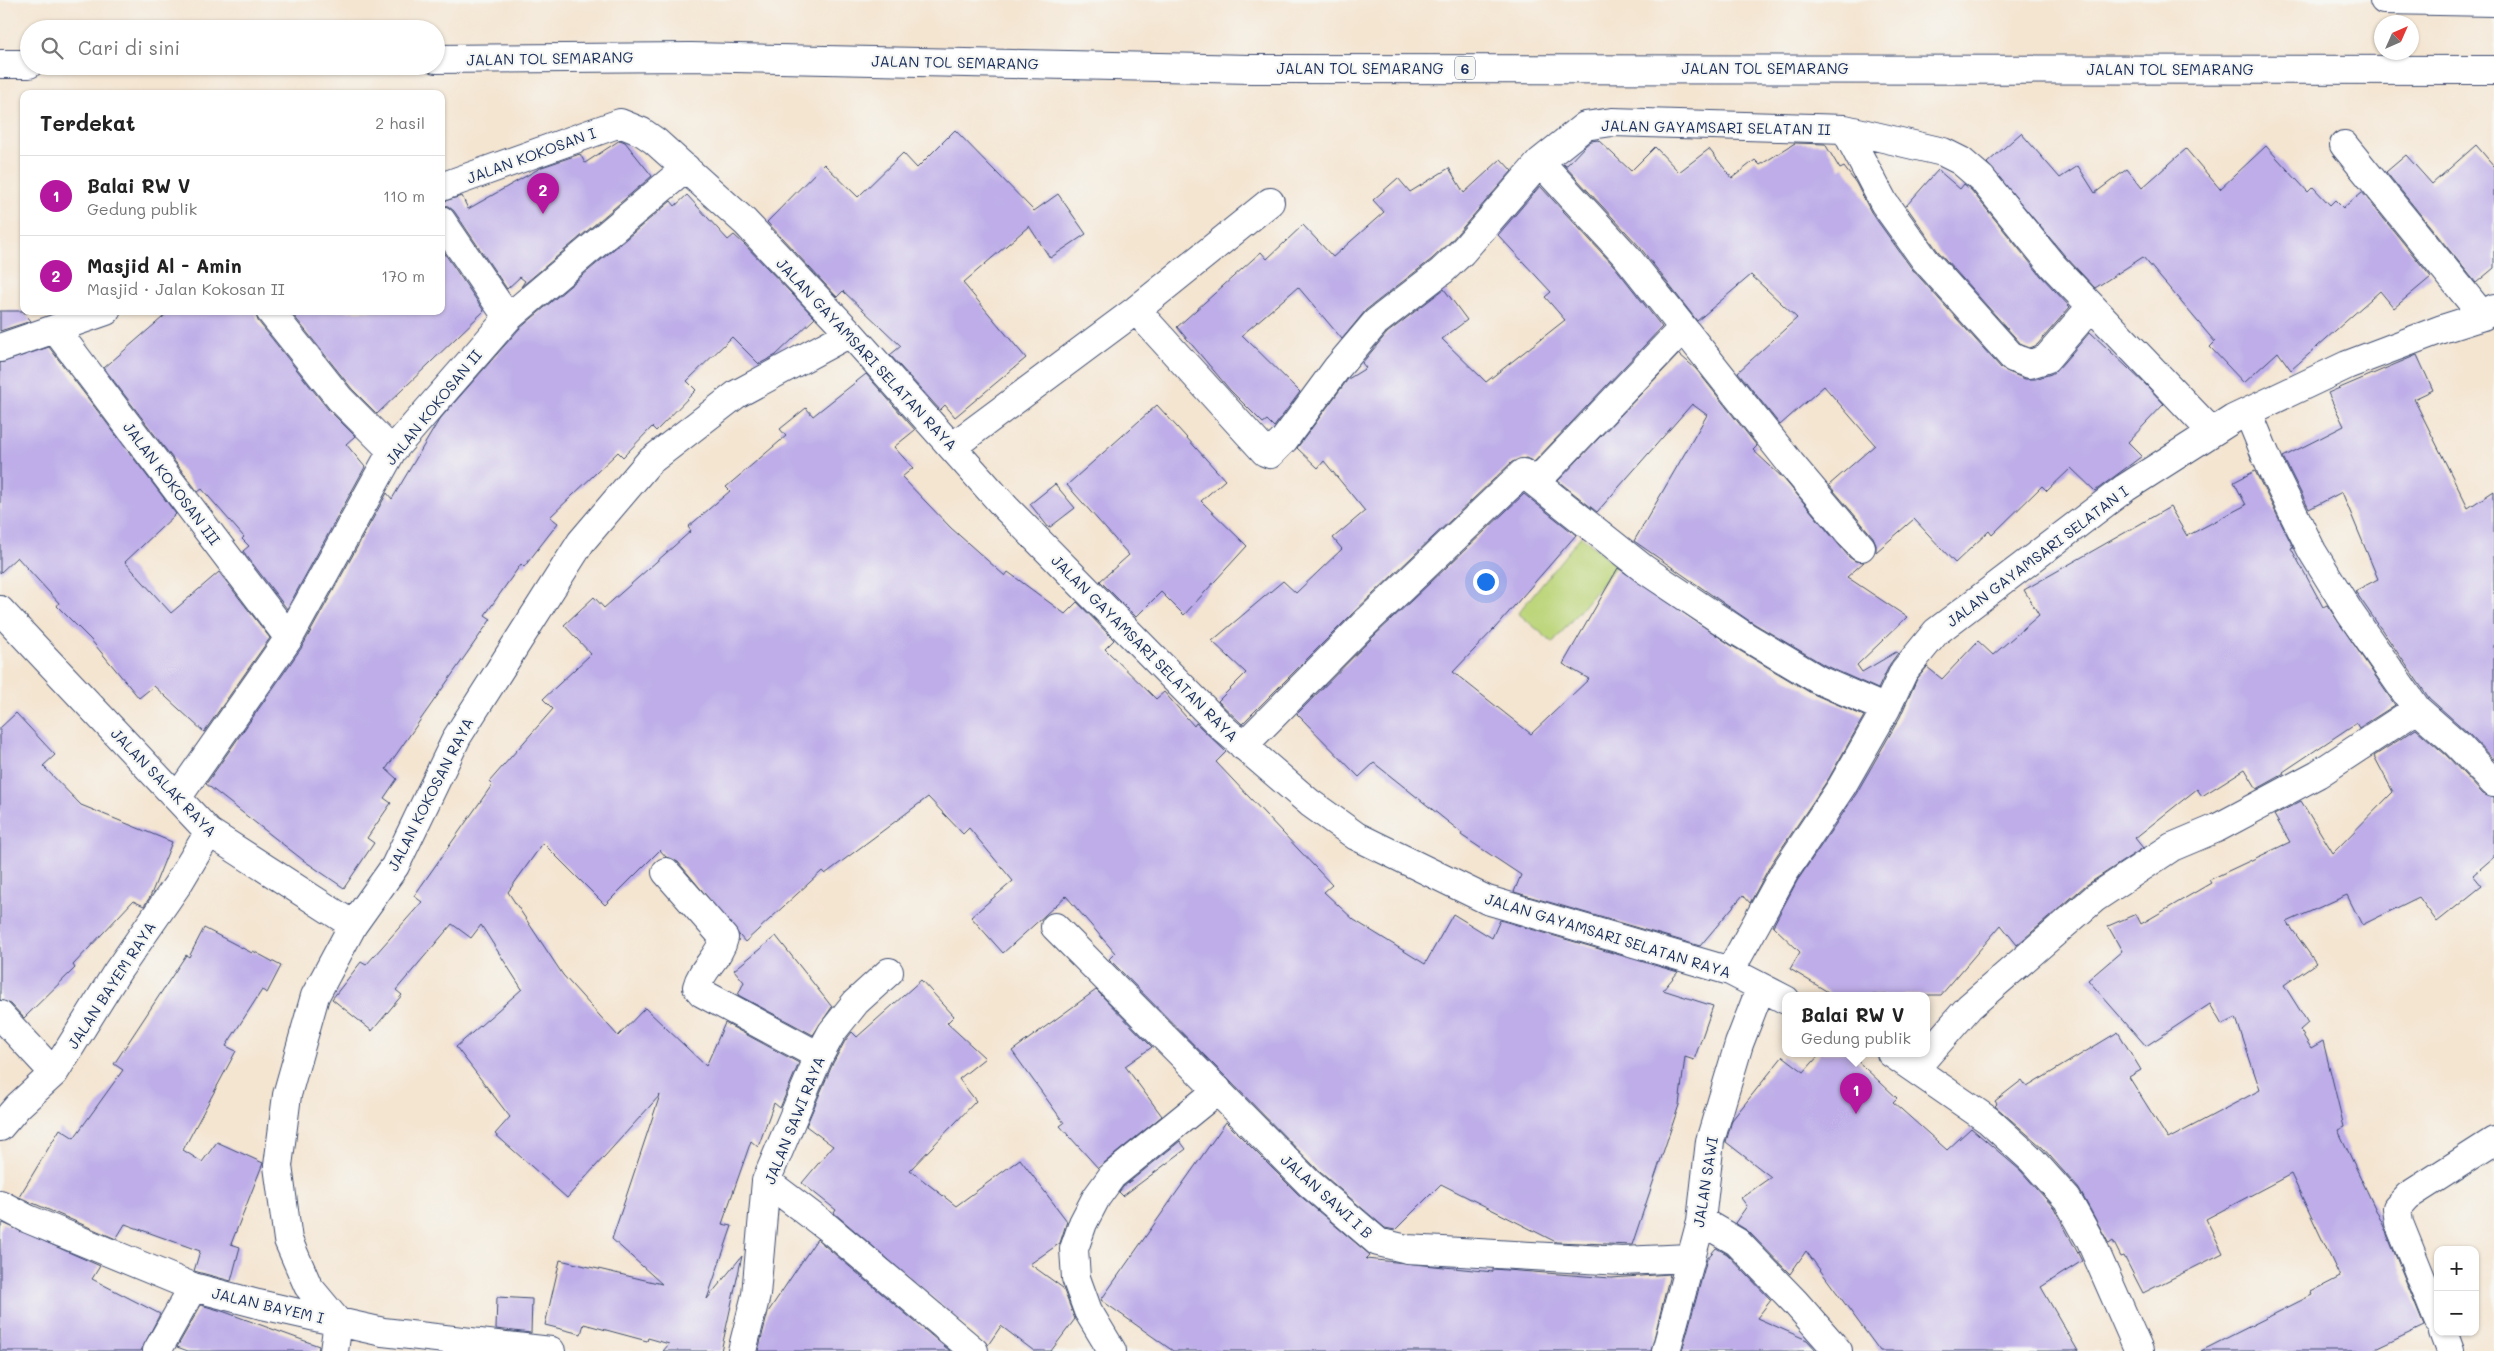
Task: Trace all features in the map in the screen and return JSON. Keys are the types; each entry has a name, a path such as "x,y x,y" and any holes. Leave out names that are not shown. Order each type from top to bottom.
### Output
{"main road":[{"path":"2384,0 2494,2"},
{"name":"JALAN TOL SEMARANG","path":"445,59 690,57 1251,69 2494,70"},
{"path":"0,64 20,64"},
{"name":"JALAN GAYAMSARI SELATAN II","path":"1136,310 1264,452 1270,454 1284,440 1337,368 1376,322 1442,271 1462,252 1540,162 1585,126 1612,122 1846,129 1943,152 1961,161 1982,179 2053,266 2212,432"},
{"name":"JALAN GAYAMSARI SELATAN RAYA","path":"620,123 642,132 686,168 744,222 850,333 1006,508 1224,729 1310,802 1356,836 1487,900 1730,971 1782,998"},
{"name":"JALAN KOKOSAN I","path":"445,186 620,123"},
{"name":"JALAN GAYAMSARI SELATAN II","path":"1846,129 1884,203 1919,252 1984,328 2013,358 2030,364 2046,359 2091,307"},
{"path":"2344,145 2488,312"},
{"path":"1540,162 1627,257 1791,464 1861,547"},
{"name":"JALAN KOKOSAN II","path":"177,798 289,638 392,452 508,318 686,168"},
{"path":"952,446 1136,310 1270,202"},
{"path":"445,226 508,318"},
{"name":"JALAN GAYAMSARI SELATAN I","path":"1730,971 1784,873 1842,786 1886,709 1904,671 1936,632 2125,488 2212,432 2248,412 2347,365 2488,312"},
{"path":"0,348 95,315"},
{"path":"273,315 340,399 392,452"},
{"path":"1536,482 1683,328"},
{"name":"JALAN KOKOSAN III","path":"55,329 289,638"},
{"name":"JALAN KOKOSAN RAYA","path":"338,1322 308,1286 288,1240 278,1166 287,1095 315,996 353,925 395,866 457,737 587,535 656,456 737,394 850,333"},
{"path":"2248,412 2272,468 2312,551 2350,613 2417,709 2457,744 2494,783"},
{"path":"1243,746 1363,625 1524,473 1644,569 1740,633 1819,680 1886,709"},
{"name":"JALAN SALAK RAYA","path":"0,610 209,832 353,925"},
{"path":"1930,1052 1969,1007 2095,898 2172,847 2217,828 2318,774 2417,709"},
{"name":"JALAN BAYEM RAYA","path":"0,1127 18,1106 54,1073 117,972 178,884 209,832"},
{"path":"666,872 724,938 722,947 699,980 697,988 702,993 819,1056"},
{"name":"JALAN SAWI I B","path":"1055,927 1309,1183 1378,1242 1407,1249 1603,1260 1690,1258"},
{"name":"JALAN SAWI RAYA","path":"742,1351 756,1295 766,1180 819,1056 832,1032 856,1002 889,972"},
{"name":"JALAN SAWI","path":"1666,1351 1701,1222 1710,1141 1739,1044 1761,987"},
{"path":"0,1015 54,1073"},
{"path":"1897,1057 1988,1120 2032,1160 2067,1199 2091,1242 2139,1351"},
{"path":"1915,1069 1925,1057"},
{"path":"1112,1351 1088,1310 1076,1278 1074,1249 1083,1223 1096,1198 1112,1176 1218,1090"},
{"path":"2434,1310 2399,1223 2397,1208 2408,1196 2494,1141"},
{"path":"766,1180 842,1239 974,1351"},
{"name":"JALAN BAYEM I","path":"0,1204 28,1219 193,1288 383,1332 535,1350"},
{"path":"1701,1222 1737,1242 1795,1302 1838,1351"},
{"path":"157,1351 193,1288"},
{"path":"334,1351 338,1322"},
{"path":"2444,1336 2450,1351"}],"green space":[{"path":"1581,536 1616,566 1553,643 1518,613"}],"building":[{"path":"955,130 1034,211 1058,194 1086,234 1050,258 1029,226 963,283 1026,358 955,417 945,405 940,410 890,355 901,346 843,291 837,297 767,222 824,164 858,197 903,153 917,168"},
{"path":"2021,133 2060,178 2078,166 2095,193 2127,169 2142,188 2186,149 2220,189 2266,146 2308,192 2313,187 2330,205 2335,200 2343,208 2362,192 2431,277 2394,308 2380,291 2291,370 2278,352 2244,383 2210,347 2215,342 2143,257 2095,288 2065,256 1987,163"},
{"path":"620,140 625,142 652,176 521,287 525,281 520,277 507,289 454,211 445,206 445,201 462,196 468,209 542,167 580,154 585,163"},
{"path":"1598,140 1631,171 1655,147 1679,172 1709,149 1732,178 1755,160 1760,165 1795,143 1825,144 1840,169 1844,167 1856,183 1871,212 1912,269 2002,369 2025,379 2035,379 2051,374 2058,369 2090,332 2147,386 2164,404 2128,442 2142,456 2095,491 2071,468 2047,491 2042,486 1992,535 1989,531 1955,563 1914,519 1876,552 1876,544 1873,537 1829,485 1875,445 1824,386 1780,425 1738,372 1797,318 1751,275 1697,321 1639,246 1563,164 1567,165 1591,141"},
{"path":"2476,145 2494,166 2494,268 2476,283 2386,172 2406,155 2432,184"},
{"path":"1501,159 1512,171 1451,241 1432,259 1366,310 1342,339 1298,287 1242,335 1300,392 1274,427 1267,420 1263,423 1230,390 1177,327 1261,252 1267,259 1303,225 1333,257 1384,212 1373,200 1398,178 1410,192 1449,168 1464,193"},
{"path":"1938,170 1960,189 1964,184 1971,190 2041,276 2070,307 2037,345 2030,348 2022,345 1937,250 1906,206"},
{"path":"1540,186 1615,267 1662,327 1534,462 1526,458 1512,462 1352,614 1242,724 1218,701 1246,673 1212,641 1283,581 1296,593 1342,549 1333,538 1365,511 1324,461 1318,468 1297,448 1348,379 1366,368 1362,363 1387,333 1444,289 1467,320 1442,339 1486,382 1565,320 1545,297 1551,292 1498,235"},
{"path":"687,195 728,240 734,235 744,244 815,318 776,355 759,364 732,337 687,381 696,390 656,431 652,427 623,457 618,452 550,517 558,523 524,567 521,564 485,615 491,619 386,769 397,779 384,798 391,803 367,838 374,843 344,888 303,860 206,784 302,647 387,493 392,499 439,420 519,329 671,201 675,206"},
{"path":"445,254 484,311 377,414 352,389 293,315 445,315"},
{"path":"0,311 20,311 20,315 26,315 31,321 0,331"},
{"path":"165,315 256,315 258,321 328,409 355,436 346,444 365,467 287,609 243,551 249,546 242,539 244,537 202,489 198,492 104,368"},
{"path":"49,347 176,514 125,562 171,613 219,572 270,638 204,732 154,686 139,698 91,640 57,606 59,603 17,557 0,573 0,363"},
{"path":"1679,354 1696,369 1757,446 1753,450 1784,479 1849,557 1855,561 1864,562 1847,577 1907,617 1857,665 1862,672 1896,652 1898,653 1890,664 1878,689 1826,666 1748,620 1634,541 1707,415 1692,404 1597,512 1558,481"},
{"path":"2417,355 2433,390 2414,399 2468,508 2494,491 2494,760 2467,732 2429,698 2355,591 2378,579 2342,492 2309,509 2283,457 2344,426 2328,393"},
{"path":"866,374 915,430 894,447 913,468 902,477 951,528 1005,576 1008,572 1065,614 1077,602 1114,640 1105,649 1156,699 1164,692 1194,726 1196,723 1226,752 1216,762 1332,885 1324,892 1354,920 1425,964 1453,914 1492,938 1500,920 1678,972 1663,990 1713,1006 1694,1060 1685,1057 1679,1105 1632,1245 1556,1242 1441,1184 1395,1230 1385,1228 1320,1172 1109,959 1115,953 1066,896 1003,953 971,917 1013,881 969,828 963,834 928,797 825,874 822,871 745,942 678,862 666,857 660,850 605,905 543,843 508,892 563,975 618,1036 645,1008 706,1066 725,1023 799,1063 780,1108 774,1103 758,1147 751,1141 722,1224 732,1226 707,1299 742,1256 721,1351 663,1351 669,1344 648,1338 647,1341 584,1324 581,1334 545,1325 560,1260 662,1284 612,1239 660,1095 567,1198 495,1134 510,1117 456,1047 522,989 481,925 471,938 452,924 396,990 402,995 372,1031 332,999 361,962 366,965 422,902 414,896 492,785 489,782 553,709 543,699 591,654 564,625 594,597 604,608 691,531 688,527 730,491 726,487 786,436 780,429 806,408 813,416"},
{"path":"1157,405 1225,480 1201,501 1247,546 1184,615 1161,592 1136,617 1100,581 1129,555 1067,485"},
{"path":"2255,471 2293,547 2291,548 2323,607 2327,605 2395,705 2359,728 2356,723 2283,772 2284,774 2257,789 2245,769 2202,796 2197,789 2135,838 2143,848 2085,886 2017,945 2001,925 1941,995 1930,995 1930,992 1828,992 1790,969 1800,952 1773,926 1797,881 1856,794 1900,717 1917,679 1927,667 1942,679 1978,641 1993,655 2039,615 2024,590 2170,507 2187,536 2246,505 2234,482"},
{"path":"1055,484 1075,508 1049,528 1030,504"},
{"path":"1524,494 1576,535 1495,628 1453,672 1531,734 1589,679 1563,664 1618,568 1732,646 1811,693 1864,716 1829,778 1771,864 1750,903 1743,895 1700,946 1514,892 1521,875 1461,835 1462,833 1374,763 1359,777 1297,714 1374,636"},
{"path":"16,713 55,755 43,766 81,805 172,842 150,897 144,906 133,901 73,965 75,968 24,1018 11,1004 0,1000 0,728"},
{"path":"2416,729 2446,755 2483,794 2494,798 2494,857 2473,875 2482,886 2437,922 2419,897 2362,925 2347,895 2287,922 2316,963 2284,985 2308,1023 2300,1030 2311,1048 2323,1041 2344,1127 2338,1130 2384,1227 2424,1326 2371,1351 2201,1351 2312,1295 2311,1292 2340,1277 2291,1174 2206,1219 2223,1253 2143,1293 2124,1256 2121,1257 2113,1241 2109,1244 2079,1189 2043,1148 1995,1106 1997,1104 1995,1101 2022,1080 2027,1087 2118,1032 2141,1070 2129,1077 2168,1139 2260,1090 2236,1018 2222,1025 2210,1004 2146,1046 2088,980 2122,951 2108,926 2136,914 2141,924 2211,883 2209,880 2290,842 2274,815 2301,801 2333,853 2393,792 2374,756"},
{"path":"204,928 281,966 267,993 262,990 226,1046 236,1051 183,1150 202,1162 217,1142 263,1163 231,1244 240,1247 231,1281 194,1271 200,1251 125,1224 116,1239 19,1197 60,1129 74,1138 123,1070 114,1064 186,955 189,957"},
{"path":"776,936 832,1007 813,1035 738,995 744,982 734,970"},
{"path":"921,980 954,1016 947,1023 985,1058 959,1079 976,1101 910,1170 956,1206 1020,1159 1067,1221 1060,1243 1030,1264 1063,1288 1075,1319 1051,1351 1034,1351 1001,1326 988,1345 834,1213 836,1210 802,1183 833,1146 806,1126 833,1063 845,1041 852,1032 857,1037"},
{"path":"1096,990 1152,1047 1125,1066 1162,1116 1098,1168 1060,1126 1064,1123 1012,1051"},
{"path":"1782,1057 1804,1072 1817,1057 1853,1057 1897,1098 1893,1102 1947,1150 1971,1128 2021,1171 2054,1208 2082,1261 2041,1287 2078,1351 1880,1351 1806,1251 1790,1274 1748,1231 1735,1223 1747,1206 1741,1198 1771,1177 1726,1142 1732,1120"},
{"path":"1226,1122 1298,1194 1370,1255 1366,1259 1493,1272 1493,1269 1611,1278 1670,1274 1651,1351 1173,1351 1101,1300"},
{"path":"1180,1141 1186,1149 1123,1196 1119,1192 1123,1187"},
{"path":"3,1223 100,1266 92,1279 160,1314 141,1351 0,1351 0,1229"},
{"path":"817,1239 950,1351 758,1351 768,1312"},
{"path":"1716,1248 1727,1254 1771,1300 1757,1318 1807,1340 1817,1351 1682,1351 1707,1259"},
{"path":"497,1297 532,1299 531,1333 496,1329"},
{"path":"201,1305 319,1346 318,1351 188,1351 177,1347"}],"place":[{"name":"Masjid Al - Amin","path":"543,214"},
{"name":"Balai RW V","path":"1856,1114"}]}
